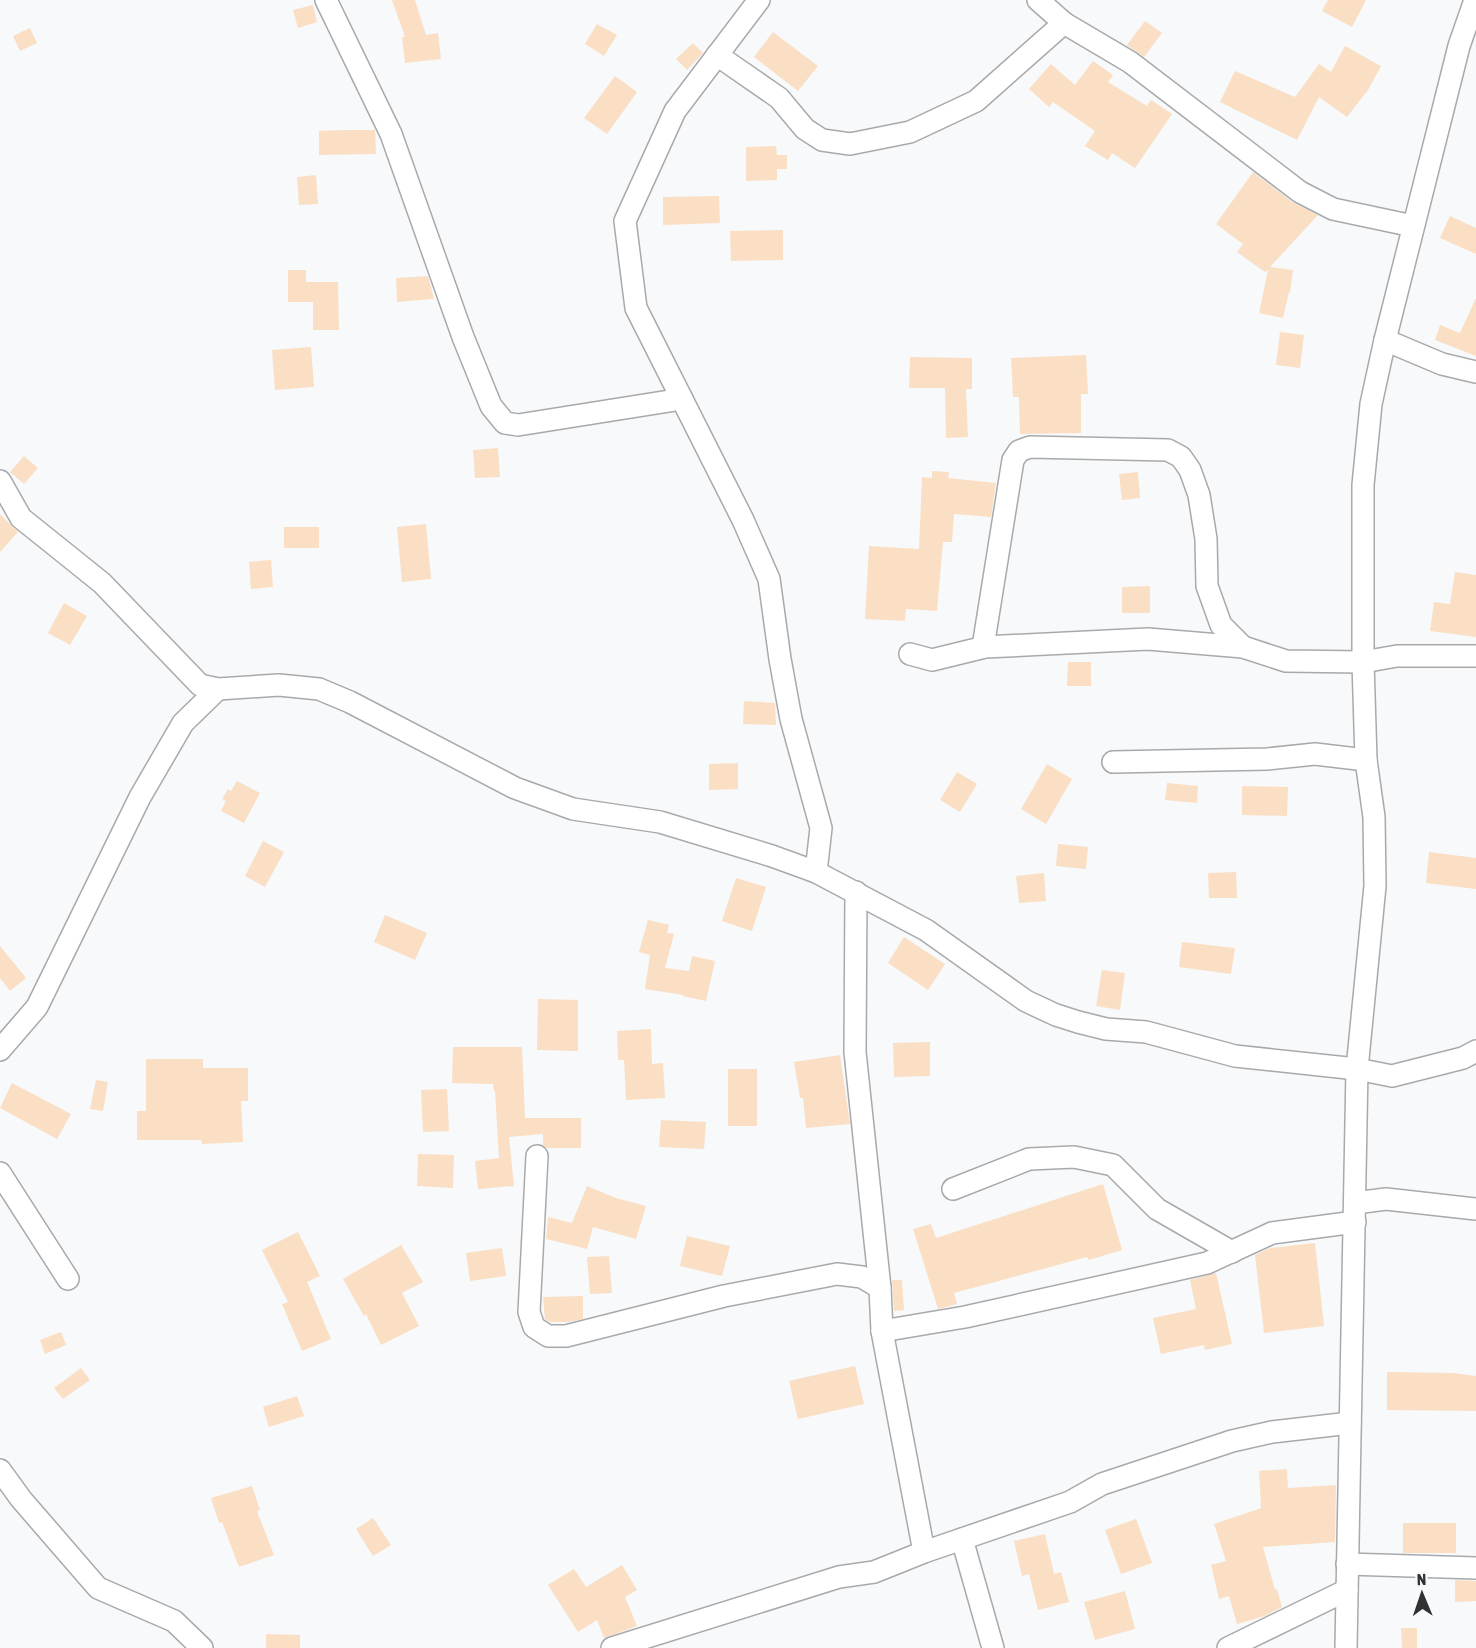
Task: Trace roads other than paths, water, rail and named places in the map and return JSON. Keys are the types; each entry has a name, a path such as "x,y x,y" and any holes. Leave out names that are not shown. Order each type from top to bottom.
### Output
{"street":[{"path":"326,0 391,134 463,337 491,406 505,423 518,425 682,399"},
{"path":"759,0 675,111 625,222 636,308 743,520 769,579 791,719 821,828 816,872"},
{"path":"1038,0 1064,23 1130,62 1300,192 1333,209 1413,226"},
{"path":"1346,1648 1357,1069 1375,886 1374,817 1366,760 1363,662 1363,485 1371,404 1385,340 1413,226 1468,51 1475,0"},
{"path":"717,55 779,98 805,129 822,140 850,144 910,132 976,101 1064,23"},
{"path":"1385,340 1442,364 1476,372"},
{"path":"983,647 1014,460 1019,451 1030,447 1168,450 1181,457 1190,470 1199,495 1206,539 1207,586 1221,625 1243,647"},
{"path":"0,481 21,518 102,583 200,685 218,689 279,685 319,689 350,702 514,788 573,809 660,822 772,856 816,872 926,930 1026,1001 1056,1015 1106,1029 1146,1032 1235,1056 1357,1069 1392,1076 1463,1058 1476,1051"},
{"path":"910,654 932,660 983,647 1148,639 1243,647 1286,661 1363,662 1396,656 1476,656"},
{"path":"0,1050 37,1007 140,797 183,723 218,689"},
{"path":"1113,762 1267,759 1315,754 1366,760"},
{"path":"856,892 855,1052 880,1288 882,1331 924,1552"},
{"path":"537,1156 529,1312 534,1327 548,1336 566,1336 724,1296 837,1274 862,1277 880,1288"},
{"path":"953,1189 1029,1159 1074,1157 1113,1164 1157,1209 1232,1252"},
{"path":"0,1173 68,1279"},
{"path":"882,1331 965,1317 1207,1263 1272,1233 1355,1212 1386,1199 1476,1209"},
{"path":"612,1648 839,1577 874,1572 924,1552 1070,1502 1102,1484 1232,1441 1272,1432 1350,1423"},
{"path":"0,1470 21,1499 98,1588 174,1621 202,1648"},
{"path":"962,1539 993,1648"},
{"path":"1347,1564 1476,1568"},
{"path":"1228,1648 1347,1590"}]}
